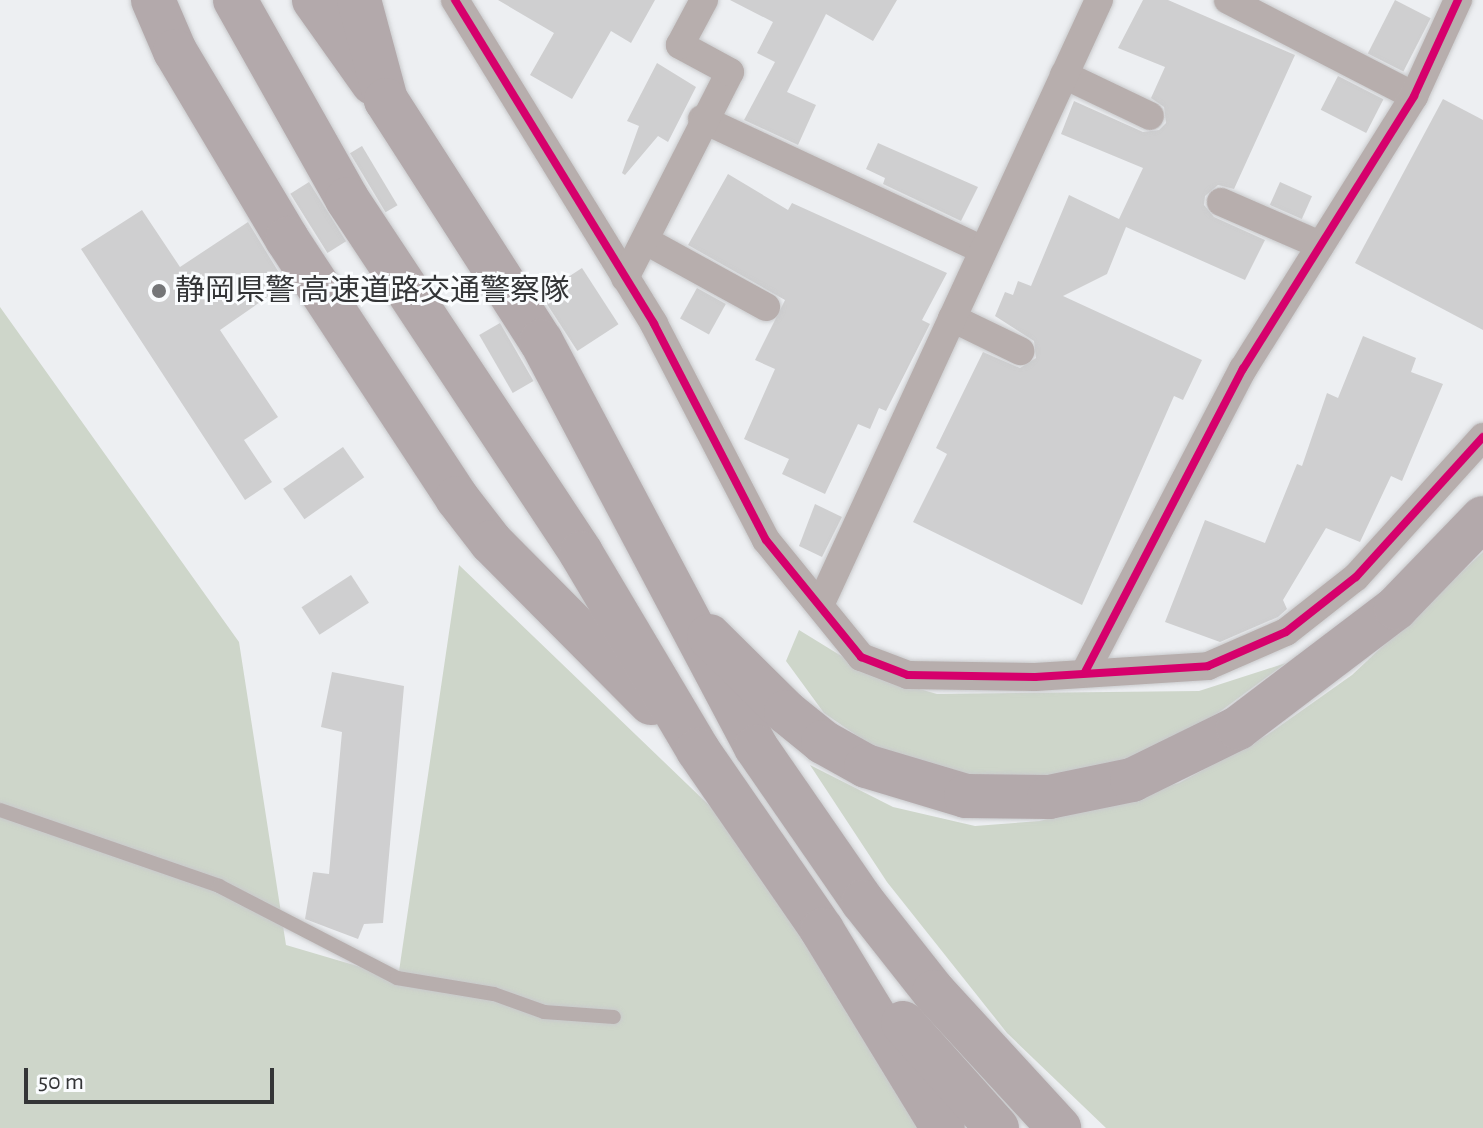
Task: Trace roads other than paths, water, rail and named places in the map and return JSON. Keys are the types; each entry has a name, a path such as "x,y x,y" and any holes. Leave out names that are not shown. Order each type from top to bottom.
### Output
{"highway":[{"path":"153,0 175,51 287,239 457,498 491,542 698,750"},
{"path":"164,0 175,51"},
{"path":"235,0 347,199 581,553 698,750 822,930 943,1128"},
{"path":"314,0 386,100 541,341 756,747 863,902 991,1059 1059,1128"},
{"path":"359,0 386,100"},
{"path":"682,608 786,712 823,742 866,766 966,796 1049,797 1132,780 1238,728 1396,608 1483,518"},
{"path":"822,930 997,1128"}],"street":[{"path":"455,0 625,278 766,540 821,603 861,657 908,675 1208,666 1286,632 1356,577 1483,437"},
{"path":"625,278 646,241 702,119 730,72 680,45 704,0"},
{"path":"821,603 1099,0"},
{"path":"1228,0 1414,96"},
{"path":"1085,672 1243,369 1414,96 1458,0"},
{"path":"1064,75 1150,116"},
{"path":"702,119 983,250"},
{"path":"1221,202 1320,245"},
{"path":"646,241 766,307"},
{"path":"952,318 1020,351"}],"lane":[{"path":"0,810 219,886 397,978 494,994 544,1012 614,1017"}],"place":[{"name":"静岡県警 高速道路交通警察隊","path":"159,291"}]}
